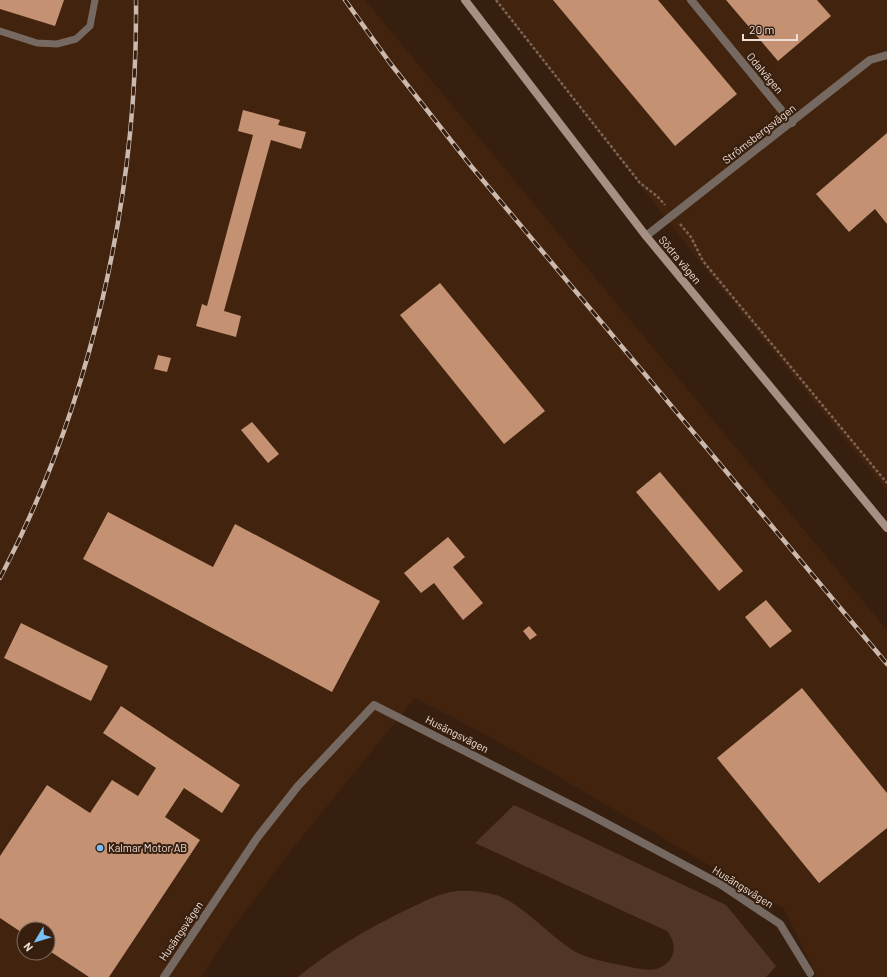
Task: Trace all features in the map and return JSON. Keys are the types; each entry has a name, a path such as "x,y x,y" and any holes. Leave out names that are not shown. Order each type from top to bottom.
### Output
{"main road":[{"name":"Södra vägen","path":"465,0 646,236 887,528"}],"street":[{"name":"Odalvägen","path":"691,0 792,123"},
{"name":"Strömsbergsvägen","path":"646,236 792,123 870,60 887,55"},
{"name":"Husängsvägen","path":"164,977 257,838 298,786 374,705 587,813 720,884 780,924 810,973"}],"lane":[{"path":"0,31 38,43 57,44 76,39 90,26 95,0"}],"path":[{"path":"496,0 640,183 658,196 691,237 704,261 887,483"}],"shaded area":[{"path":"0,0 365,0 887,630 887,977 817,977 784,909 494,739 415,698 285,858 227,936 202,977 0,977"},
{"path":"495,0 887,0 887,491 704,267"},
{"path":"514,805 726,905 776,966 766,977 298,977 350,940 377,925 431,898 457,891 473,891 499,896 518,907 563,944 572,950 593,959 646,970 656,969 665,965 669,961 674,949 673,942 667,931 475,843"}],"building":[{"path":"0,0 64,0 55,26 0,9"},
{"path":"553,0 658,0 737,94 675,146"},
{"path":"726,0 817,0 831,16 778,61"},
{"path":"243,110 280,120 278,125 306,132 301,149 271,140 224,311 241,316 236,337 196,326 202,304 207,306 253,135 238,131"},
{"path":"887,133 887,224 875,209 849,232 816,194"},
{"path":"440,283 545,411 504,444 400,315"},
{"path":"158,355 171,358 167,372 154,369"},
{"path":"252,422 279,454 268,463 241,430"},
{"path":"660,472 743,571 719,591 636,492"},
{"path":"108,512 213,567 235,524 380,601 332,692 83,559"},
{"path":"448,537 465,557 453,567 483,603 463,620 434,583 421,593 404,573"},
{"path":"766,600 792,631 770,648 745,617"},
{"path":"21,623 108,666 91,701 4,658"},
{"path":"529,626 537,635 530,640 523,631"},
{"path":"802,688 887,793 887,828 819,883 717,758"},
{"name":"Kalmar Motor AB","path":"121,706 240,785 222,813 184,788 165,817 200,840 109,977 89,977 56,955 56,921 16,921 16,929 0,918 0,856 47,785 90,813 112,780 138,796 156,768 103,733"}],"railway":[{"path":"0,578 32,511 60,442 84,371 103,297 118,223 128,148 134,74 136,0"},
{"path":"345,0 390,63 471,166 887,664"}],"place":[{"name":"Kalmar Motor AB","path":"100,848"}]}
